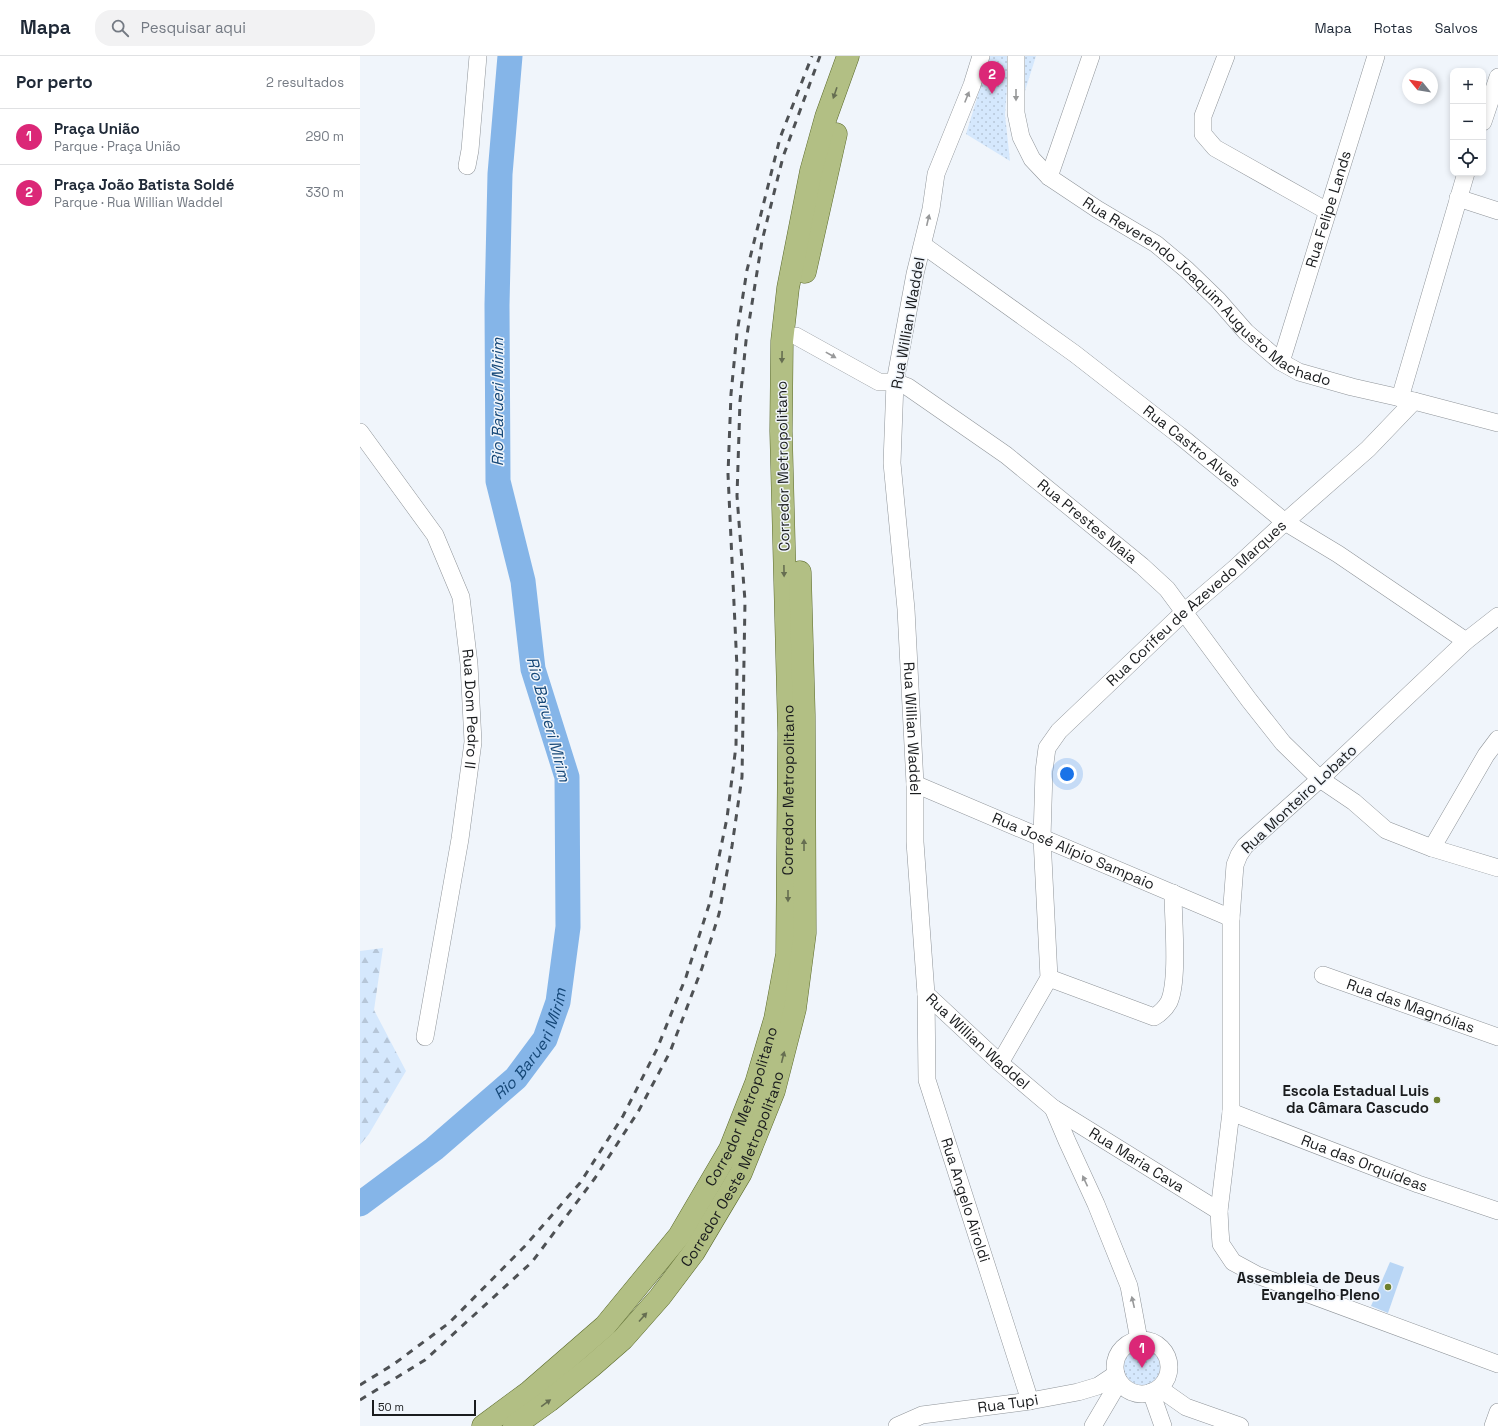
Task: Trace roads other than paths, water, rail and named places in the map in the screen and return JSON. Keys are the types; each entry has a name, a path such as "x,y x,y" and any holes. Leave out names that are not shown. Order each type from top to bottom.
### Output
{"main road":[{"name":"Corredor Metropolitano","path":"483,1426 528,1392 604,1326 679,1236 730,1149 756,1083 775,1019 787,954 789,733 780,431 782,341 788,288 797,236 813,163 826,117 848,56"},
{"name":"Corredor Oeste Metropolitano","path":"514,1426 549,1401 592,1366 623,1338 660,1297 694,1252 741,1173 774,1091 796,1009 805,933 804,716 795,426 796,336 801,292 833,143 863,56"},
{"path":"796,336 791,312 799,254 797,236"},
{"path":"578,1349 592,1366"}],"street":[{"path":"467,166 470,150 478,56"},
{"name":"Rua Willian Waddel","path":"981,56 972,85 936,174 931,209 906,319 895,382 892,463 906,609 915,784 915,842 926,994 1000,1064 1053,1108 1096,1204 1129,1286 1139,1340"},
{"name":"Rua Reverendo Joaquim Augusto Machado","path":"1016,56 1016,113 1021,137 1032,158 1049,177 1091,205 1156,244 1218,300 1246,332 1281,362 1299,372 1352,387 1407,399 1498,423"},
{"path":"1049,177 1091,56"},
{"path":"1226,56 1203,116 1203,134 1215,148 1327,211"},
{"name":"Rua Felipe Lands","path":"1281,362 1376,56"},
{"path":"1486,113 1498,77"},
{"name":"Rua Corifeu de Azevedo Marques","path":"1049,978 1042,838 1044,771 1047,748 1059,731 1185,611 1368,449 1407,399 1458,198 1465,176"},
{"path":"1458,198 1498,211"},
{"name":"Rua Castro Alves","path":"923,245 1075,354 1179,435 1285,522 1338,554 1466,641"},
{"name":"Rua Prestes Maia","path":"796,336 879,382 895,382 908,387 1006,455 1147,571 1167,589 1185,611 1249,700 1283,743 1320,779 1354,802 1386,830 1432,848 1498,868"},
{"name":"Rua Dom Pedro II","path":"360,432 435,535 462,597 469,664 473,742 460,839 425,1037"},
{"name":"Rua Monteiro Lobato","path":"1498,616 1466,641 1320,779 1245,846 1239,855 1235,865 1232,918 1232,1112 1219,1211 1221,1244 1233,1262 1257,1275 1498,1364"},
{"path":"1432,848 1486,755 1498,739"},
{"name":"Rua José Alípio Sampaio","path":"915,784 1232,918"},
{"path":"1000,1064 1049,978 1154,1017 1162,1012 1169,1001 1175,974 1173,893"},
{"name":"Rua das Magnólias","path":"1323,975 1498,1037"},
{"name":"Rua Angelo Airoldi","path":"926,994 927,1080 1030,1401"},
{"name":"Rua Maria Cava","path":"1053,1108 1219,1211"},
{"name":"Rua das Orquídeas","path":"1232,1112 1418,1184 1498,1211"},
{"path":"1139,1340 1148,1341 1155,1344 1162,1350 1168,1365 1168,1374 1164,1381 1155,1390 1138,1394 1124,1388 1118,1378 1115,1367 1116,1359 1125,1346 1139,1340"},
{"path":"1093,1426 1118,1378"},
{"name":"Rua Tupi","path":"897,1426 922,1415 1030,1401 1078,1392 1118,1378"},
{"path":"1155,1390 1162,1426"},
{"path":"1155,1390 1186,1407 1240,1426"},
{"path":"1493,1426 1498,1412"}],"waterway":[{"name":"Rio Barueri Mirim","path":"360,1204 434,1149 516,1078 545,1039 558,1002 568,927 567,777 533,669 523,581 498,481 497,305 500,174 510,56"}],"railway":[{"path":"360,1385 394,1364 449,1323 525,1246 580,1183 623,1116 657,1049 686,977 709,905 727,818 736,746 737,668 728,474 731,394 737,333 747,270 780,138 812,56"},
{"path":"360,1400 425,1360 532,1262 595,1178 638,1112 670,1052 702,968 719,914 732,846 742,777 745,601 737,496 740,401 746,341 762,241 783,157 820,56"}],"place":[{"name":"Praça João Batista Soldé","path":"992,94"},
{"name":"Escola Estadual Luis da Câmara Cascudo","path":"1437,1100"},
{"name":"Assembleia de Deus Evangelho Pleno","path":"1388,1287"},
{"name":"Praça União","path":"1142,1368"}]}
